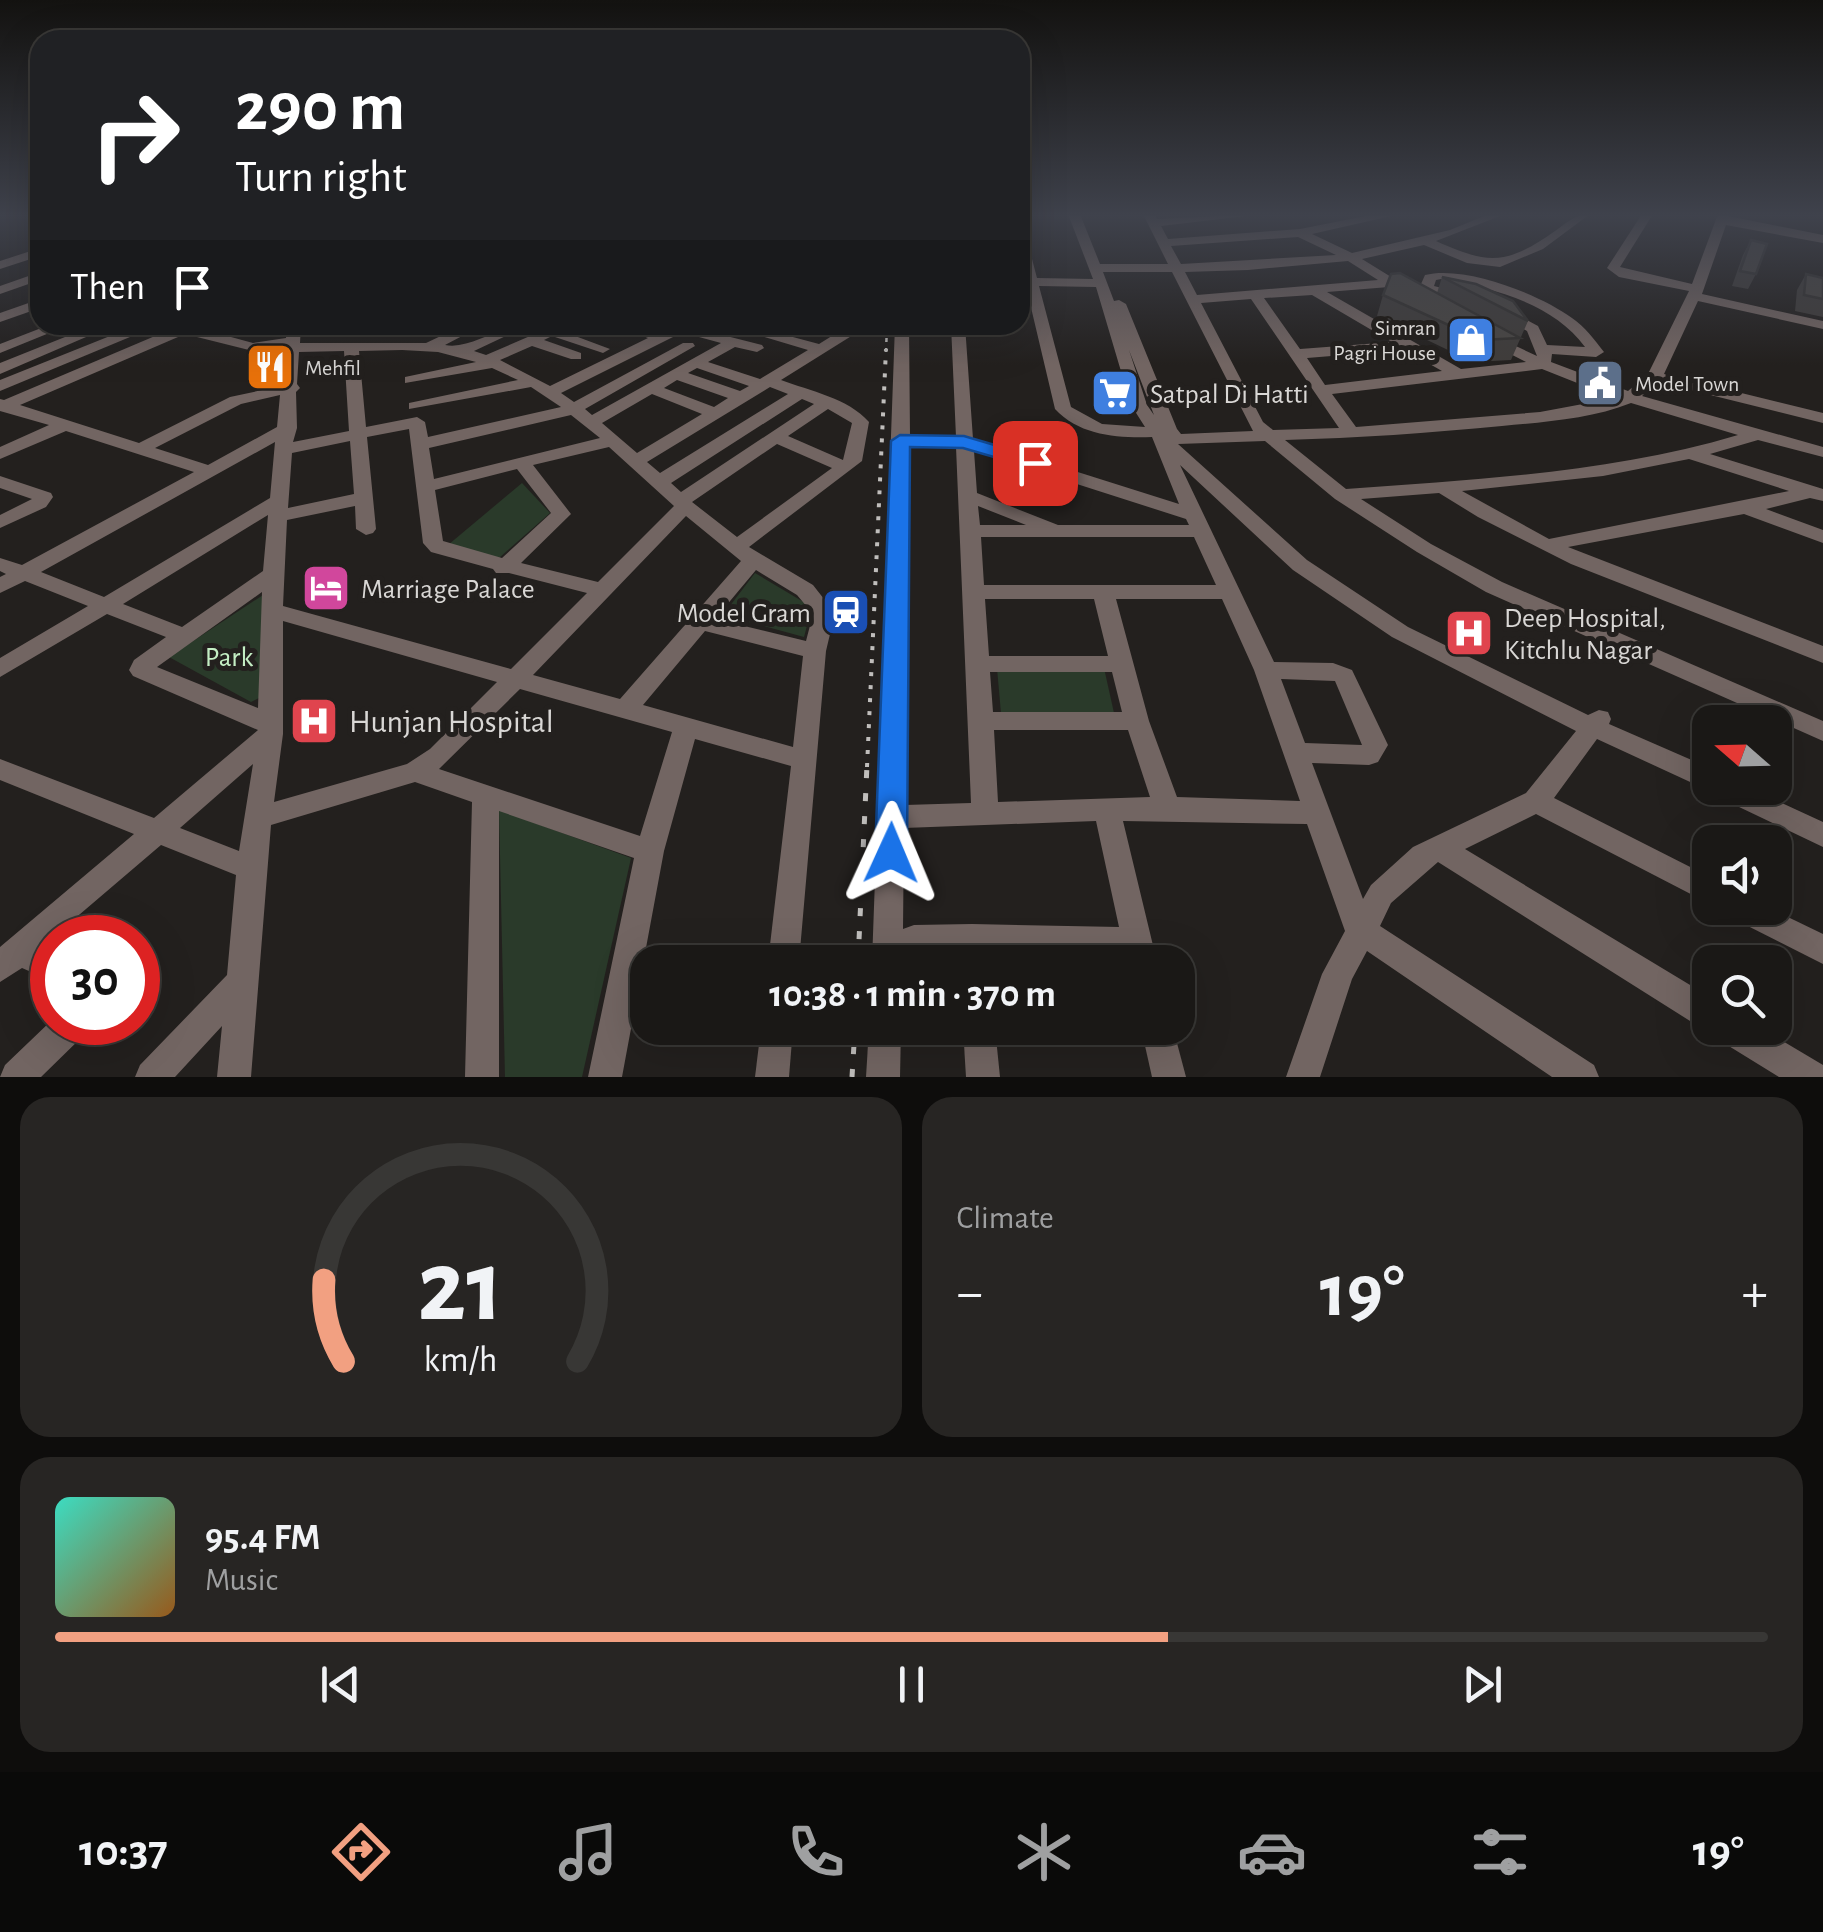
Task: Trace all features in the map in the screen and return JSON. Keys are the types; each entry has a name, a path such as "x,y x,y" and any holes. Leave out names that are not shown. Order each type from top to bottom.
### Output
{"street":[{"path":"1096,264 1100,273"},
{"path":"1097,264 1139,405 1166,435 1302,551 1391,614 1692,771"},
{"path":"1174,264 1251,416 1267,436 1342,495 1424,548 1494,586 1823,732"},
{"path":"1031,282 1100,273 1242,264"},
{"path":"1362,264 1440,310"},
{"path":"1616,264 1614,268 1624,274 1823,326"},
{"path":"1030,278 1063,409 1076,420 1103,430 1267,436 1540,417 1611,405 1631,397 1655,376 1706,264"},
{"path":"1321,390 1461,376 1541,357 1596,352 1580,332 1518,297 1442,275 1430,278 1428,287"},
{"path":"0,290 30,280"},
{"path":"1192,300 1391,283 1428,287 1478,300 1533,329 1541,357"},
{"path":"1317,292 1461,376"},
{"path":"1257,297 1351,433"},
{"path":"0,318 30,308"},
{"path":"1473,328 1631,397 1823,452"},
{"path":"0,350 37,335"},
{"path":"0,369 76,335"},
{"path":"0,386 123,335"},
{"path":"129,335 154,342"},
{"path":"2,406 170,335"},
{"path":"215,335 253,347 294,338 351,348 405,348 433,345 454,335"},
{"path":"378,335 380,348"},
{"path":"432,335 433,345"},
{"path":"460,352 499,335"},
{"path":"411,380 490,362 529,335"},
{"path":"536,335 576,356"},
{"path":"563,335 604,349"},
{"path":"652,335 691,341 722,335"},
{"path":"691,341 712,354 730,335"},
{"path":"735,335 757,348"},
{"path":"743,335 821,349"},
{"path":"636,462 844,335"},
{"path":"888,945 902,335"},
{"path":"959,335 966,496 980,664 985,812"},
{"path":"234,1077 251,868 270,728 274,574 294,338"},
{"path":"0,586 209,472 287,438 358,434 416,414 542,387 661,338"},
{"path":"589,423 675,374 691,341"},
{"path":"628,708 701,623 745,553 852,461 861,422 854,414 765,383 691,341"},
{"path":"422,444 571,410 691,341"},
{"path":"433,345 490,362 542,387 745,553 805,590 820,604 824,614 816,651 786,945"},
{"path":"1298,354 1408,345"},
{"path":"351,348 366,528"},
{"path":"405,348 422,444 433,542 438,548 503,568 602,590"},
{"path":"675,374 741,398"},
{"path":"1655,376 1823,418"},
{"path":"140,449 236,400 292,388"},
{"path":"650,388 716,413"},
{"path":"659,482 800,394"},
{"path":"260,816 415,772 438,756 682,503 826,403"},
{"path":"2,406 209,472"},
{"path":"0,454 62,426"},
{"path":"1342,495 1533,479 1694,455 1756,434"},
{"path":"1166,435 1162,446 1266,670 1360,930 1582,1077"},
{"path":"775,438 844,467"},
{"path":"427,486 612,441"},
{"path":"900,441 964,442 1201,523"},
{"path":"1694,455 1816,493"},
{"path":"503,568 561,514 522,463"},
{"path":"0,482 44,497 0,522"},
{"path":"1442,486 1483,514 1546,545 1823,655"},
{"path":"1546,545 1816,493"},
{"path":"966,496 1055,530"},
{"path":"0,669 279,508 364,498"},
{"path":"1746,508 1823,537"},
{"path":"969,532 1201,523"},
{"path":"0,564 184,636"},
{"path":"270,728 141,670 274,574"},
{"path":"974,592 1228,592"},
{"path":"1103,592 1137,721 1167,808"},
{"path":"272,610 804,760"},
{"path":"701,623 816,651"},
{"path":"980,664 1121,664"},
{"path":"1266,670 1333,671 1344,676 1375,745 1370,755 1298,753"},
{"path":"982,720 1137,721"},
{"path":"605,1077 650,851 686,726"},
{"path":"9,959 270,728"},
{"path":"1308,1074 1338,974 1390,884 1423,856 1536,801 1604,728"},
{"path":"0,769 251,868"},
{"path":"415,772 650,851"},
{"path":"482,1077 486,795"},
{"path":"1536,801 1692,882"},
{"path":"1761,805 1823,834"},
{"path":"892,816 1167,808 1315,813"},
{"path":"1107,809 1138,945"},
{"path":"1439,848 1692,1004"},
{"path":"1774,925 1823,950"},
{"path":"914,939 946,945"},
{"path":"152,1077 241,982"},
{"path":"23,1076 52,1045"},
{"path":"772,1077 775,1045"},
{"path":"883,1077 884,1045"},
{"path":"981,1045 983,1077"},
{"path":"1161,1045 1168,1077"},
{"path":"1758,1045 1811,1077"}],"green space":[{"path":"522,483 550,513 499,558 448,545"},
{"path":"755,573 812,607 804,637 723,615"},
{"name":"Park","path":"266,593 259,698 251,702 169,657"},
{"path":"997,668 1104,668 1114,713 1001,713"},
{"path":"499,810 631,858 582,1077 505,1077"}],"building":[{"path":"1742,264 1760,264 1756,274 1740,271"},
{"path":"1400,273 1520,338 1481,340 1383,295 1391,274"},
{"path":"1806,274 1823,278 1823,299 1804,295"},
{"path":"1442,277 1476,284 1513,301 1528,321"}],"railway":[{"path":"886,352 887,335"},
{"path":"867,767 886,349"},
{"path":"859,945 867,765"},
{"path":"852,1077 854,1045"}],"place":[{"name":"Simran Pagri House","path":"1471,340"},
{"name":"Mehfil","path":"270,367"},
{"name":"Model Town","path":"1600,383"},
{"name":"Satpal Di Hatti","path":"1115,393"},
{"name":"Marriage Palace","path":"326,588"},
{"name":"Model Gram","path":"846,612"},
{"name":"Deep Hospital, Kitchlu Nagar","path":"1469,633"},
{"name":"Hunjan Hospital","path":"314,721"}],"route":[{"path":"891,853 900,441 964,442 1035,463"}]}
